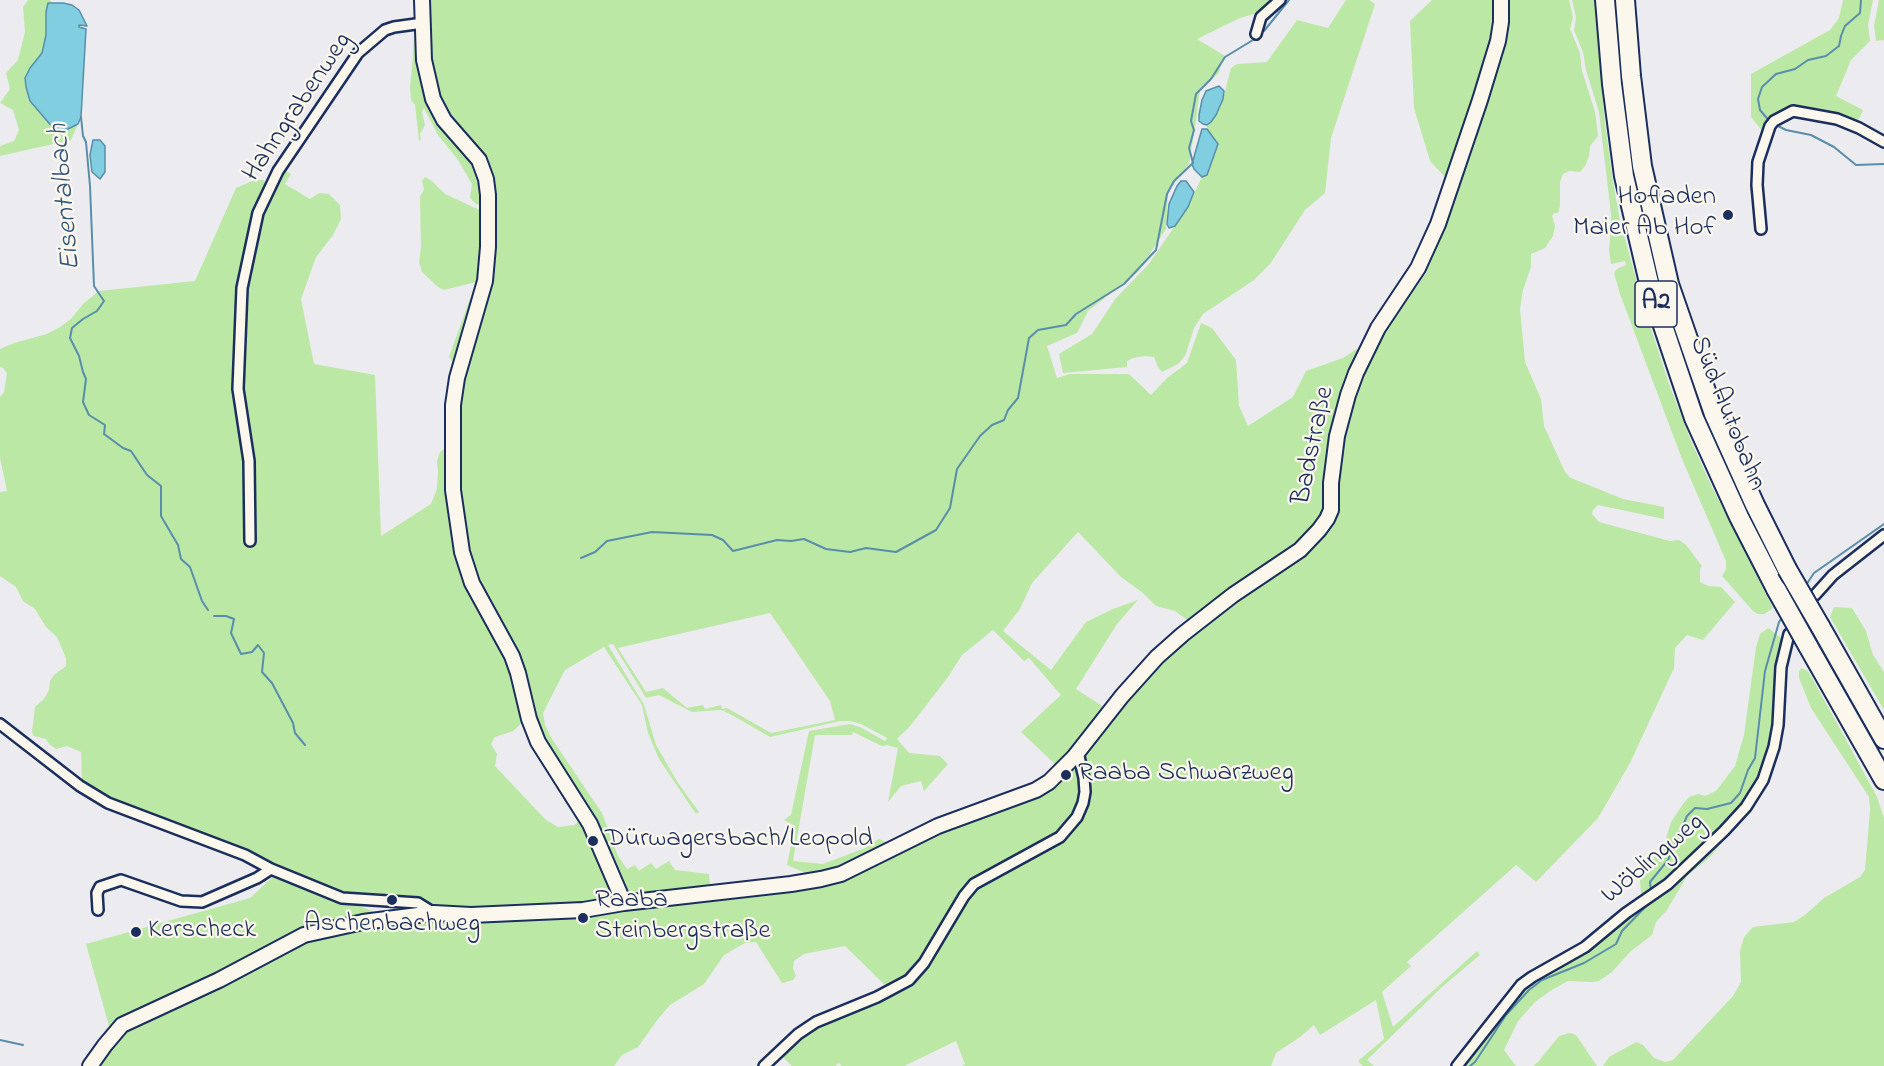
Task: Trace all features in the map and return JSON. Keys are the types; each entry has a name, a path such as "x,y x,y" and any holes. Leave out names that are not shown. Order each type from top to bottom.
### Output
{"highway":[{"name":"Süd Autobahn","path":"1605,0 1612,84 1624,176 1650,287 1694,418 1739,517 1776,589 1884,780"},
{"name":"Süd Autobahn","path":"1624,0 1642,166 1669,284 1714,414 1787,569 1884,739"}],"street":[{"path":"422,0 424,60 433,99 444,120 479,160 485,174 488,195 488,247 485,281 457,378 453,405 453,490 462,552 472,583 512,656 529,719 538,742 590,824 624,903"},
{"path":"1256,34 1261,17 1280,0"},
{"name":"Badstraße","path":"90,1066 122,1025 219,980 304,934 363,922 434,913 471,915 583,910 624,903 791,884 841,874 938,826 1036,790 1056,776 1157,657 1183,633 1233,595 1300,550 1327,519 1331,510 1331,483 1337,436 1348,395 1378,328 1418,268 1438,224 1498,41 1501,0"},
{"name":"Hahngrabenweg","path":"250,541 249,461 238,389 242,288 258,213 278,171 358,53 385,30 423,23"},
{"path":"1761,229 1757,184 1758,162 1772,124 1793,111 1837,119 1884,142"},
{"path":"1815,595 1833,576 1884,535"},
{"name":"Wöblingweg","path":"1457,1066 1521,985 1532,976 1585,947 1626,913 1668,884 1746,807 1763,780 1774,747 1778,725 1781,667 1789,634"},
{"path":"0,724 99,799 245,855 271,869 342,898 418,903 434,913"},
{"path":"764,1066 798,1034 816,1022 877,997 909,980 924,963 964,896 974,884 1060,837 1077,817 1083,803 1084,778 1078,752"},
{"path":"98,910 97,893 100,887 121,880 181,901 202,902 257,878 271,869"}],"green space":[{"path":"28,0 50,0 52,3 48,3 46,12 46,35 42,53 25,78 26,87 68,129 78,124 71,140 0,156 0,146 14,141 19,130 13,110 0,103 10,89 6,73 18,60 25,32 23,7"},
{"path":"425,0 1279,0 1264,11 1240,18 1197,39 1225,56 1218,74 1200,89 1189,164 1168,192 1166,229 1138,272 1088,311 1077,333 1047,346 1057,378 1070,374 1129,374 1151,395 1167,378 1187,363 1201,323 1212,328 1236,360 1239,406 1248,426 1293,397 1306,371 1343,358 1386,330 1426,273 1456,189 1430,161 1414,108 1410,21 1432,0 1569,0 1573,17 1570,29 1580,53 1582,71 1595,112 1598,136 1590,146 1589,156 1580,172 1569,171 1563,174 1560,182 1560,206 1558,213 1552,216 1555,226 1553,236 1545,248 1531,254 1531,267 1523,290 1520,309 1525,362 1541,399 1544,426 1565,472 1571,478 1623,499 1664,507 1664,519 1598,505 1592,514 1599,522 1670,541 1679,540 1686,545 1702,566 1700,582 1708,586 1721,587 1735,602 1703,640 1687,635 1675,648 1674,668 1630,763 1598,818 1536,882 1516,865 1407,962 1411,966 1382,992 1393,1027 1477,951 1480,955 1442,987 1367,1060 1374,1066 1363,1066 1358,1061 1384,1039 1376,1000 1320,1035 1314,1025 1276,1053 1271,1066 962,1066 965,1064 956,1041 904,1066 842,1066 839,1063 835,1066 792,1066 780,1054 808,1029 911,981 970,891 1049,847 1084,804 1081,757 1190,622 1175,611 1156,606 1121,577 1078,532 1032,583 1020,609 1003,631 1051,670 1086,622 1138,600 1117,624 1076,689 1107,709 1058,767 1021,732 1061,695 1029,658 1024,661 993,630 962,655 911,725 897,739 909,753 940,756 948,764 924,791 921,781 901,786 888,802 898,748 882,746 853,732 852,735 815,735 793,861 823,864 865,848 879,839 891,844 839,870 808,877 808,874 787,865 795,826 784,820 791,815 809,731 850,724 885,741 887,738 861,724 850,721 840,721 770,737 721,710 692,712 659,695 646,698 613,644 608,645 644,705 656,745 678,783 699,812 696,814 659,759 648,733 642,705 604,647 565,670 543,713 545,725 602,813 618,856 627,869 635,865 639,871 651,863 656,869 669,861 675,870 709,874 710,887 639,895 629,891 624,887 553,763 480,591 459,518 456,405 480,313 489,178 447,118 433,89","holes":["770,613 830,701 835,720 771,733 727,708 722,709 721,705 705,709 703,705 687,708 663,688 646,692 618,648"]},
{"path":"1346,0 1369,0 1375,4 1331,138 1325,193 1305,210 1270,264 1254,280 1203,314 1194,328 1185,356 1178,364 1162,372 1154,357 1145,356 1127,361 1127,367 1063,373 1059,354 1092,334 1116,298 1148,265 1188,207 1202,177 1207,175 1218,144 1207,129 1207,125 1211,122 1223,99 1231,68 1237,64 1267,62 1297,20 1328,28"},
{"path":"1572,0 1594,0 1605,123 1613,182 1620,221 1643,304 1669,384 1691,441 1773,608 1764,614 1753,611 1722,576 1726,569 1726,561 1682,459 1620,294 1614,273 1626,265 1625,261 1611,264 1609,250 1611,214 1599,112 1583,52 1574,30 1576,17"},
{"path":"1843,0 1873,0 1868,25 1870,41 1851,60 1836,96 1863,110 1858,121 1854,123 1784,112 1770,118 1763,132 1751,117 1751,74 1830,30 1839,18"},
{"path":"1879,0 1884,0 1884,40 1876,41 1874,26"},
{"path":"415,28 418,31 421,70 480,171 483,206 476,204 470,198 472,184 458,160 438,135 424,108 422,112 425,125 420,134 421,140 419,140 415,105 411,100 410,87 414,32 412,29"},
{"path":"282,169 291,174 285,184 310,199 319,193 329,194 340,205 341,219 333,235 316,257 301,299 314,364 375,375 381,536 431,504 437,489 437,461 440,452 444,449 448,377 452,361 449,357 476,282 444,290 422,272 419,262 420,197 424,189 422,181 425,177 445,194 484,212 482,270 461,351 452,519 508,658 525,720 513,731 495,737 491,744 497,754 495,766 546,820 558,827 574,825 583,819 624,903 437,909 420,899 343,894 246,851 110,799 82,782 81,752 67,746 56,749 46,739 34,736 32,732 35,707 44,699 54,675 66,666 66,658 57,637 46,627 35,609 23,601 16,587 0,576 0,492 7,491 0,458 0,397 4,392 7,373 0,367 0,349 47,334 60,327 99,291 195,281 236,188 255,180 264,180 270,191"},
{"path":"1834,607 1852,608 1866,631 1873,655 1884,672 1884,710 1830,617"},
{"path":"1768,628 1783,639 1778,667 1774,725 1760,779 1738,811 1743,818 1710,857 1687,876 1667,910 1656,922 1652,935 1630,952 1612,972 1599,981 1568,981 1535,1002 1518,1021 1504,1050 1516,1066 1462,1066 1523,988 1642,906 1640,880 1642,872 1663,848 1671,822 1689,797 1698,794 1705,796 1716,791 1735,766 1744,735 1756,647 1760,634"},
{"path":"1801,668 1808,671 1838,725 1877,797 1884,818 1884,1066 1603,1066 1609,1057 1636,1042 1643,1045 1654,1058 1665,1062 1673,1060 1733,996 1741,982 1740,951 1744,937 1753,927 1794,922 1824,898 1860,877 1865,870 1869,797 1811,708 1799,678"},
{"path":"1075,765 1081,779 1080,803 1074,815 1058,835 981,876 908,977 888,988 845,946 804,954 794,961 793,968 796,976 793,980 782,983 756,942 745,943 724,955 704,984 670,1005 638,1047 622,1055 614,1066 94,1066 113,1040 86,944 250,898 276,874 406,924 471,915 822,883"},
{"path":"1570,1033 1576,1035 1597,1066 1533,1066 1559,1036"}],"water":[{"path":"48,3 72,5 79,10 87,26 79,25 86,29 81,117 78,124 68,129 54,129 30,101 26,87 25,78 42,53 46,35"},
{"path":"1219,86 1224,91 1223,99 1211,122 1207,125 1203,124 1199,121 1202,100 1206,91"},
{"path":"1202,129 1207,129 1218,144 1207,175 1202,177 1192,164"},
{"path":"93,140 100,140 105,146 105,172 100,179 92,172 90,155"},
{"path":"1181,181 1186,181 1194,192 1188,207 1175,226 1169,228 1167,224 1169,204"}],"waterway":[{"path":"1264,31 1289,0"},
{"path":"1771,123 1760,110 1758,99 1762,87 1776,74 1795,69 1808,60 1826,56 1839,46 1845,26 1860,13 1861,0"},
{"path":"581,558 595,552 607,541 652,532 712,535 723,540 733,551 777,540 804,539 826,549 850,552 866,548 896,552 936,530 950,508 957,469 980,436 992,425 1004,420 1008,410 1018,398 1029,338 1038,330 1066,325 1076,314 1124,284 1156,250 1167,194 1174,181 1193,163 1189,148 1194,130 1191,121 1196,94 1211,79 1225,57 1253,40"},
{"name":"Eisentalbach","path":"81,117 90,186 94,286 104,301 97,311 72,328 70,338 79,356 86,379 83,402 89,415 105,425 104,434 131,451 147,475 161,486 161,516 178,545 181,559 190,567 202,601 208,610"},
{"path":"1776,125 1786,130 1811,135 1834,147 1856,165 1884,164"},
{"path":"1806,585 1814,573 1884,524"},
{"name":"Eisentalbach","path":"214,616 234,619 231,633 241,654 252,652 258,645 264,653 262,672 272,683 293,723 295,733 305,745"},
{"path":"1651,891 1650,882 1668,860 1687,816 1695,808 1707,809 1731,803 1740,793 1755,758 1765,671 1779,622 1783,616"},
{"path":"1470,1066 1506,1015 1529,990 1542,980 1584,963 1616,944 1622,931 1654,898"},
{"path":"0,1040 23,1045"}],"place":[{"name":"Hofladen Maier Ab Hof","path":"1728,215"},
{"name":"Raaba Schwarzweg","path":"1066,775"},
{"name":"Dürwagersbach/Leopold","path":"593,841"},
{"name":"Aschenbachweg","path":"392,900"},
{"name":"Raaba Steinbergstraße","path":"583,918"},
{"name":"Kerscheck","path":"136,932"}]}
